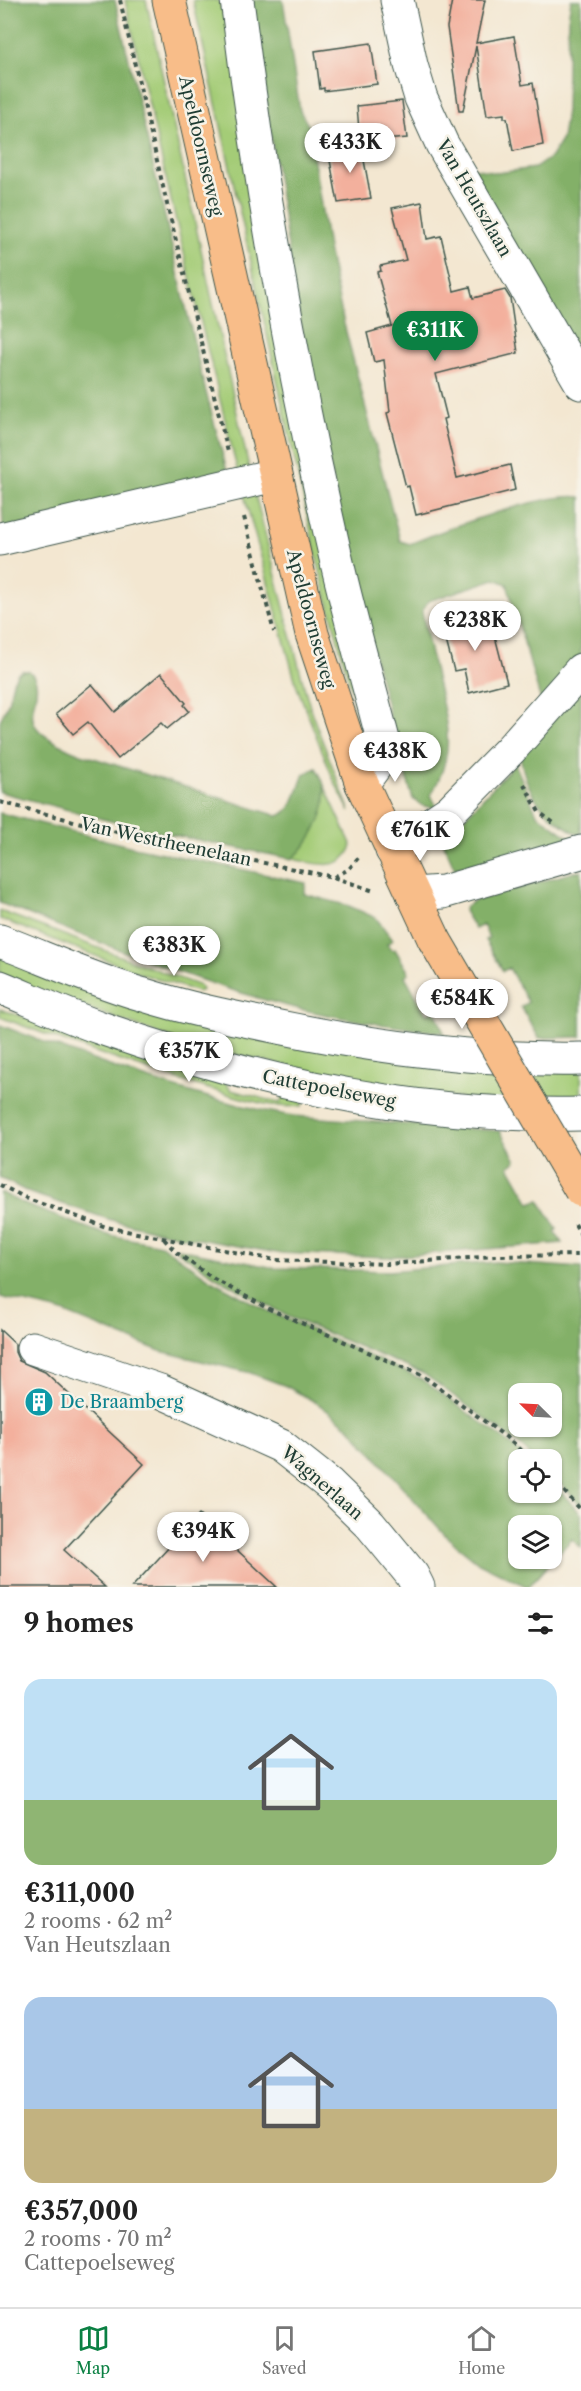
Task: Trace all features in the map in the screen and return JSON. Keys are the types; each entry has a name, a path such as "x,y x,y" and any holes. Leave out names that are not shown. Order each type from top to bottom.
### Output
{"main road":[{"name":"Apeldoornseweg","path":"169,0 312,634 362,784 377,850 413,894 435,939 581,1190"}],"street":[{"path":"237,0 268,210 314,455 338,565 386,751 362,784"},
{"name":"Van Heutszlaan","path":"397,0 411,65 421,98 442,144 581,383"},
{"path":"0,539 275,475"},
{"path":"377,850 450,811 510,750 581,670"},
{"path":"413,894 443,892 573,841"},
{"path":"0,942 139,994 199,1011 346,1041 510,1059 581,1059"},
{"name":"Cattepoelseweg","path":"0,987 99,1028 258,1076 400,1104 488,1113 581,1113"},
{"path":"510,1059 528,1113"},
{"name":"Wagnerlaan","path":"33,1348 160,1391 281,1446 329,1484 369,1524 412,1575 417,1587"}],"path":[{"path":"510,750 528,793 539,812 573,841"},
{"name":"Van Westrheenelaan","path":"0,802 132,837 333,877 377,892"},
{"path":"333,877 377,850"},
{"path":"0,1185 28,1199 106,1227 287,1261 388,1264 495,1256 581,1255"},
{"path":"164,1239 177,1253 214,1279 267,1308 423,1376 519,1449"},
{"path":"562,1489 581,1510"}],"green space":[{"path":"0,0 115,0 202,377 228,475 3,531 0,415"},
{"path":"125,0 146,0 250,472 238,473"},
{"path":"193,0 218,0 227,21 367,734 347,675 316,556"},
{"path":"250,0 283,0 300,111 308,125 329,254 344,324 400,541 410,544 470,521 544,500 581,497 581,658 541,701 507,584 495,579 428,601 422,612 446,723 447,750 439,779 431,795 437,808 423,806 413,799 347,552 297,306"},
{"path":"571,0 581,0 581,361 469,167 497,173 535,168 551,157 562,139 566,110 568,19"},
{"path":"253,486 312,714 350,812 334,781 297,687 242,488"},
{"path":"29,671 36,684 33,721 37,728 51,740 81,754 278,816 292,805 304,774 316,768 323,781 325,796 321,816 312,836 292,859 133,827 0,792 0,721 8,703 13,682 17,674"},
{"path":"581,685 581,833 577,834 555,819 538,802 527,781 520,755"},
{"path":"515,764 537,814 570,838 455,869 444,839"},
{"path":"324,785 352,846 347,855 334,863 318,864 292,859 306,844 316,826 324,796"},
{"path":"0,813 129,846 306,883 304,894 349,906 376,918 393,940 387,944 391,950 395,949 409,973 405,976 426,1014 435,1010 444,1033 331,1016 265,1000 164,967 0,903"},
{"path":"581,870 581,1037 539,1038 521,1007 528,1002 509,968 503,971 485,940 489,938 483,925 475,929 464,911 466,906 474,901"},
{"path":"0,911 200,986 202,990 199,992 145,975 0,919"},
{"path":"0,953 498,1068 509,1103 411,1093 184,1043 0,976"},
{"path":"0,1009 72,1034 222,1078 231,1090 280,1103 286,1091 305,1096 302,1106 291,1107 257,1102 159,1074 0,1017"},
{"path":"0,1025 145,1078 256,1109 293,1116 500,1131 516,1161 509,1166 530,1203 539,1200 557,1229 555,1232 562,1243 387,1257 277,1253 165,1233 108,1219 30,1193 0,1178"},
{"path":"581,1069 581,1099 541,1098 533,1070"},
{"path":"0,1192 26,1205 104,1234 161,1245 213,1281 266,1310 421,1379 516,1449 508,1449 508,1503 562,1503 562,1493 581,1514 581,1548 572,1539 562,1550 562,1515 508,1515 508,1569 544,1569 528,1587 479,1563 448,1538 350,1428 317,1403 286,1386 251,1373 160,1351 60,1311 0,1297"},
{"path":"179,1249 275,1268 389,1271 496,1262 581,1268 581,1505 562,1485 562,1449 523,1449 509,1437 562,1437 562,1383 508,1383 508,1436 424,1374 287,1316 216,1277 178,1251"}],"building":[{"path":"452,0 485,0 476,43 514,36 522,85 533,83 543,145 513,151 507,118 504,118 504,114 487,116 476,46 463,111 459,111 447,27"},
{"path":"371,43 377,84 324,91 324,88 320,89 315,51"},
{"path":"402,101 407,138 360,142 357,106"},
{"path":"361,144 371,198 338,203 328,150"},
{"path":"422,202 427,239 441,236 454,291 470,287 473,298 505,290 510,298 518,353 436,374 447,418 443,419 457,478 510,465 515,490 416,515 409,486 406,487 387,413 390,412 384,360 374,362 367,333 392,326 377,272 381,271 380,266 406,260 392,208"},
{"path":"489,613 507,683 469,693 464,669 454,671 442,625"},
{"path":"161,673 186,703 184,705 189,711 167,729 161,723 118,759 88,722 73,734 56,714 92,684 115,712"},
{"name":"De Braamberg","path":"0,1330 15,1344 15,1352 19,1361 45,1372 144,1464 64,1550 105,1587 0,1587"},
{"path":"199,1515 277,1587 132,1587"}],"place":[{"name":"De Braamberg","path":"39,1402"}]}
